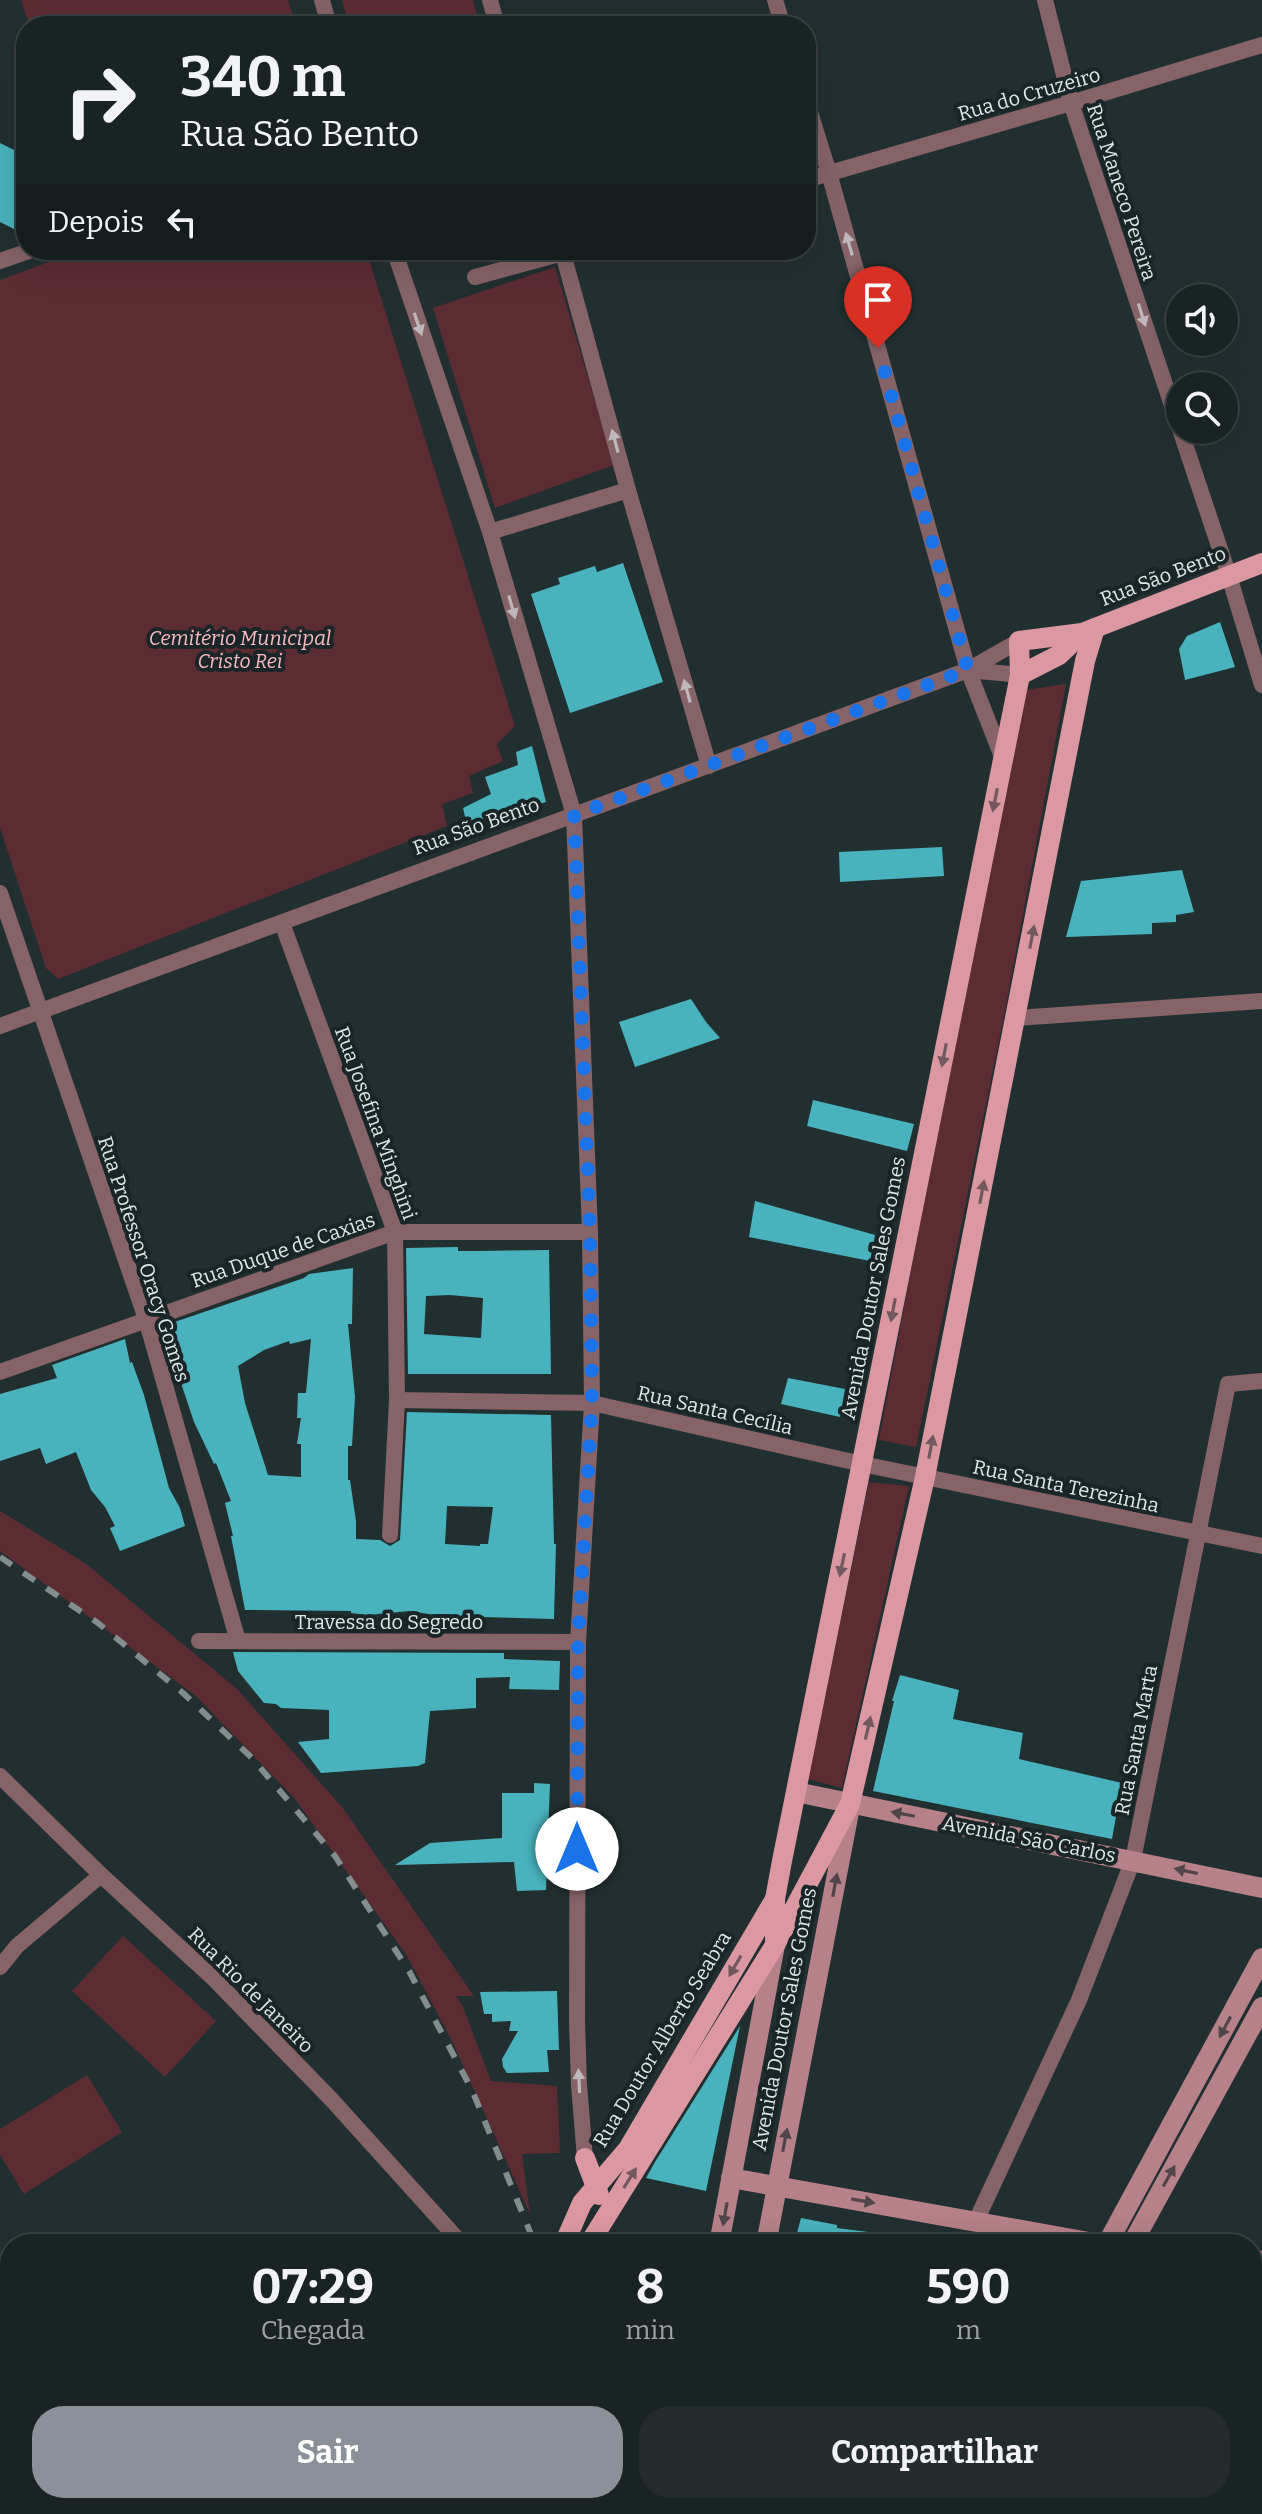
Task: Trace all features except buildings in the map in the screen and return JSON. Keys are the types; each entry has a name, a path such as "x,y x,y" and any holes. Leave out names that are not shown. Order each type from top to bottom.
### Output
{"main road":[{"name":"Rua São Bento","path":"1019,641 1088,631 1262,563"},
{"name":"Rua São Bento","path":"1020,675 1059,655 1088,631"},
{"name":"Avenida Doutor Sales Gomes","path":"768,2234 850,1804 925,1477 1085,661 1088,631"},
{"name":"Avenida Doutor Sales Gomes","path":"721,2234 775,1945 775,1899 1020,675 1019,641"},
{"name":"Avenida São Carlos","path":"796,1792 1262,1888"},
{"name":"Avenida Doutor Sales Gomes","path":"775,1945 850,1804"},
{"name":"Rua Doutor Alberto Seabra","path":"568,2234 582,2203 628,2149 775,1899"},
{"path":"593,2234 775,1945"},
{"path":"1112,2234 1262,1958"},
{"path":"1137,2234 1262,2007"},
{"path":"585,2158 600,2198 599,2212 591,2234"},
{"path":"731,2178 1046,2234"}],"street":[{"name":"Rua Maneco Pereira","path":"1045,0 1071,103 1229,576 1262,685"},
{"name":"Rua do Cruzeiro","path":"816,177 1262,45"},
{"path":"816,131 968,670 1003,759"},
{"path":"397,260 490,532 574,815 590,1232 592,1403 578,1642 577,2021 585,2158"},
{"path":"475,277 535,260"},
{"path":"569,260 628,490 709,766"},
{"path":"490,532 628,490"},
{"name":"Rua São Bento","path":"0,1026 968,670 1019,641"},
{"name":"Rua São Bento","path":"968,670 1020,675"},
{"name":"Rua Professor Oracy Gomes","path":"0,893 146,1319 238,1641"},
{"name":"Rua Josefina Minghini","path":"282,923 395,1232 397,1400 390,1535"},
{"path":"1016,1018 1262,1001"},
{"name":"Rua Duque de Caxias","path":"0,1372 395,1232 590,1232"},
{"name":"Rua Santa Marta","path":"976,2221 1079,2000 1133,1860 1228,1384 1262,1381"},
{"name":"Rua Santa Cecília","path":"397,1400 592,1403 925,1477"},
{"name":"Rua Santa Terezinha","path":"925,1477 1198,1535"},
{"path":"1198,1535 1262,1546"},
{"name":"Travessa do Segredo","path":"199,1641 578,1642"},
{"name":"Rua Rio de Janeiro","path":"0,1776 223,1988 331,2099 453,2234"},
{"path":"0,1967 17,1946 101,1875"}],"green space":[{"path":"21,0 288,0 293,16 27,16"},
{"path":"342,0 473,0 477,16 346,16"},
{"name":"Cemitério Municipal Cristo Rei","path":"55,260 369,260 515,726 497,744 503,761 469,776 473,793 442,804 447,826 58,979 46,968 0,828 0,280"},
{"path":"555,267 614,465 495,508 433,308"},
{"path":"1066,684 1004,1016 916,1447 879,1440 1008,756 1025,690"},
{"path":"869,1482 909,1486 842,1788 808,1779"},
{"path":"0,1511 85,1563 237,1689 342,1807 474,1996 456,1996 491,2081 557,2086 560,2153 522,2154 530,2214 452,2041 407,1956 295,1799 196,1696 0,1551"},
{"path":"123,1936 216,2021 165,2077 72,1991"},
{"path":"87,2075 122,2132 24,2194 0,2155 0,2129"}],"railway":[{"path":"0,1557 98,1623 183,1693 252,1758 335,1856 409,1971 472,2090 531,2234"}],"route":[{"path":"577,1849 578,1642 592,1403 590,1232 574,815 968,670 878,348"}]}
